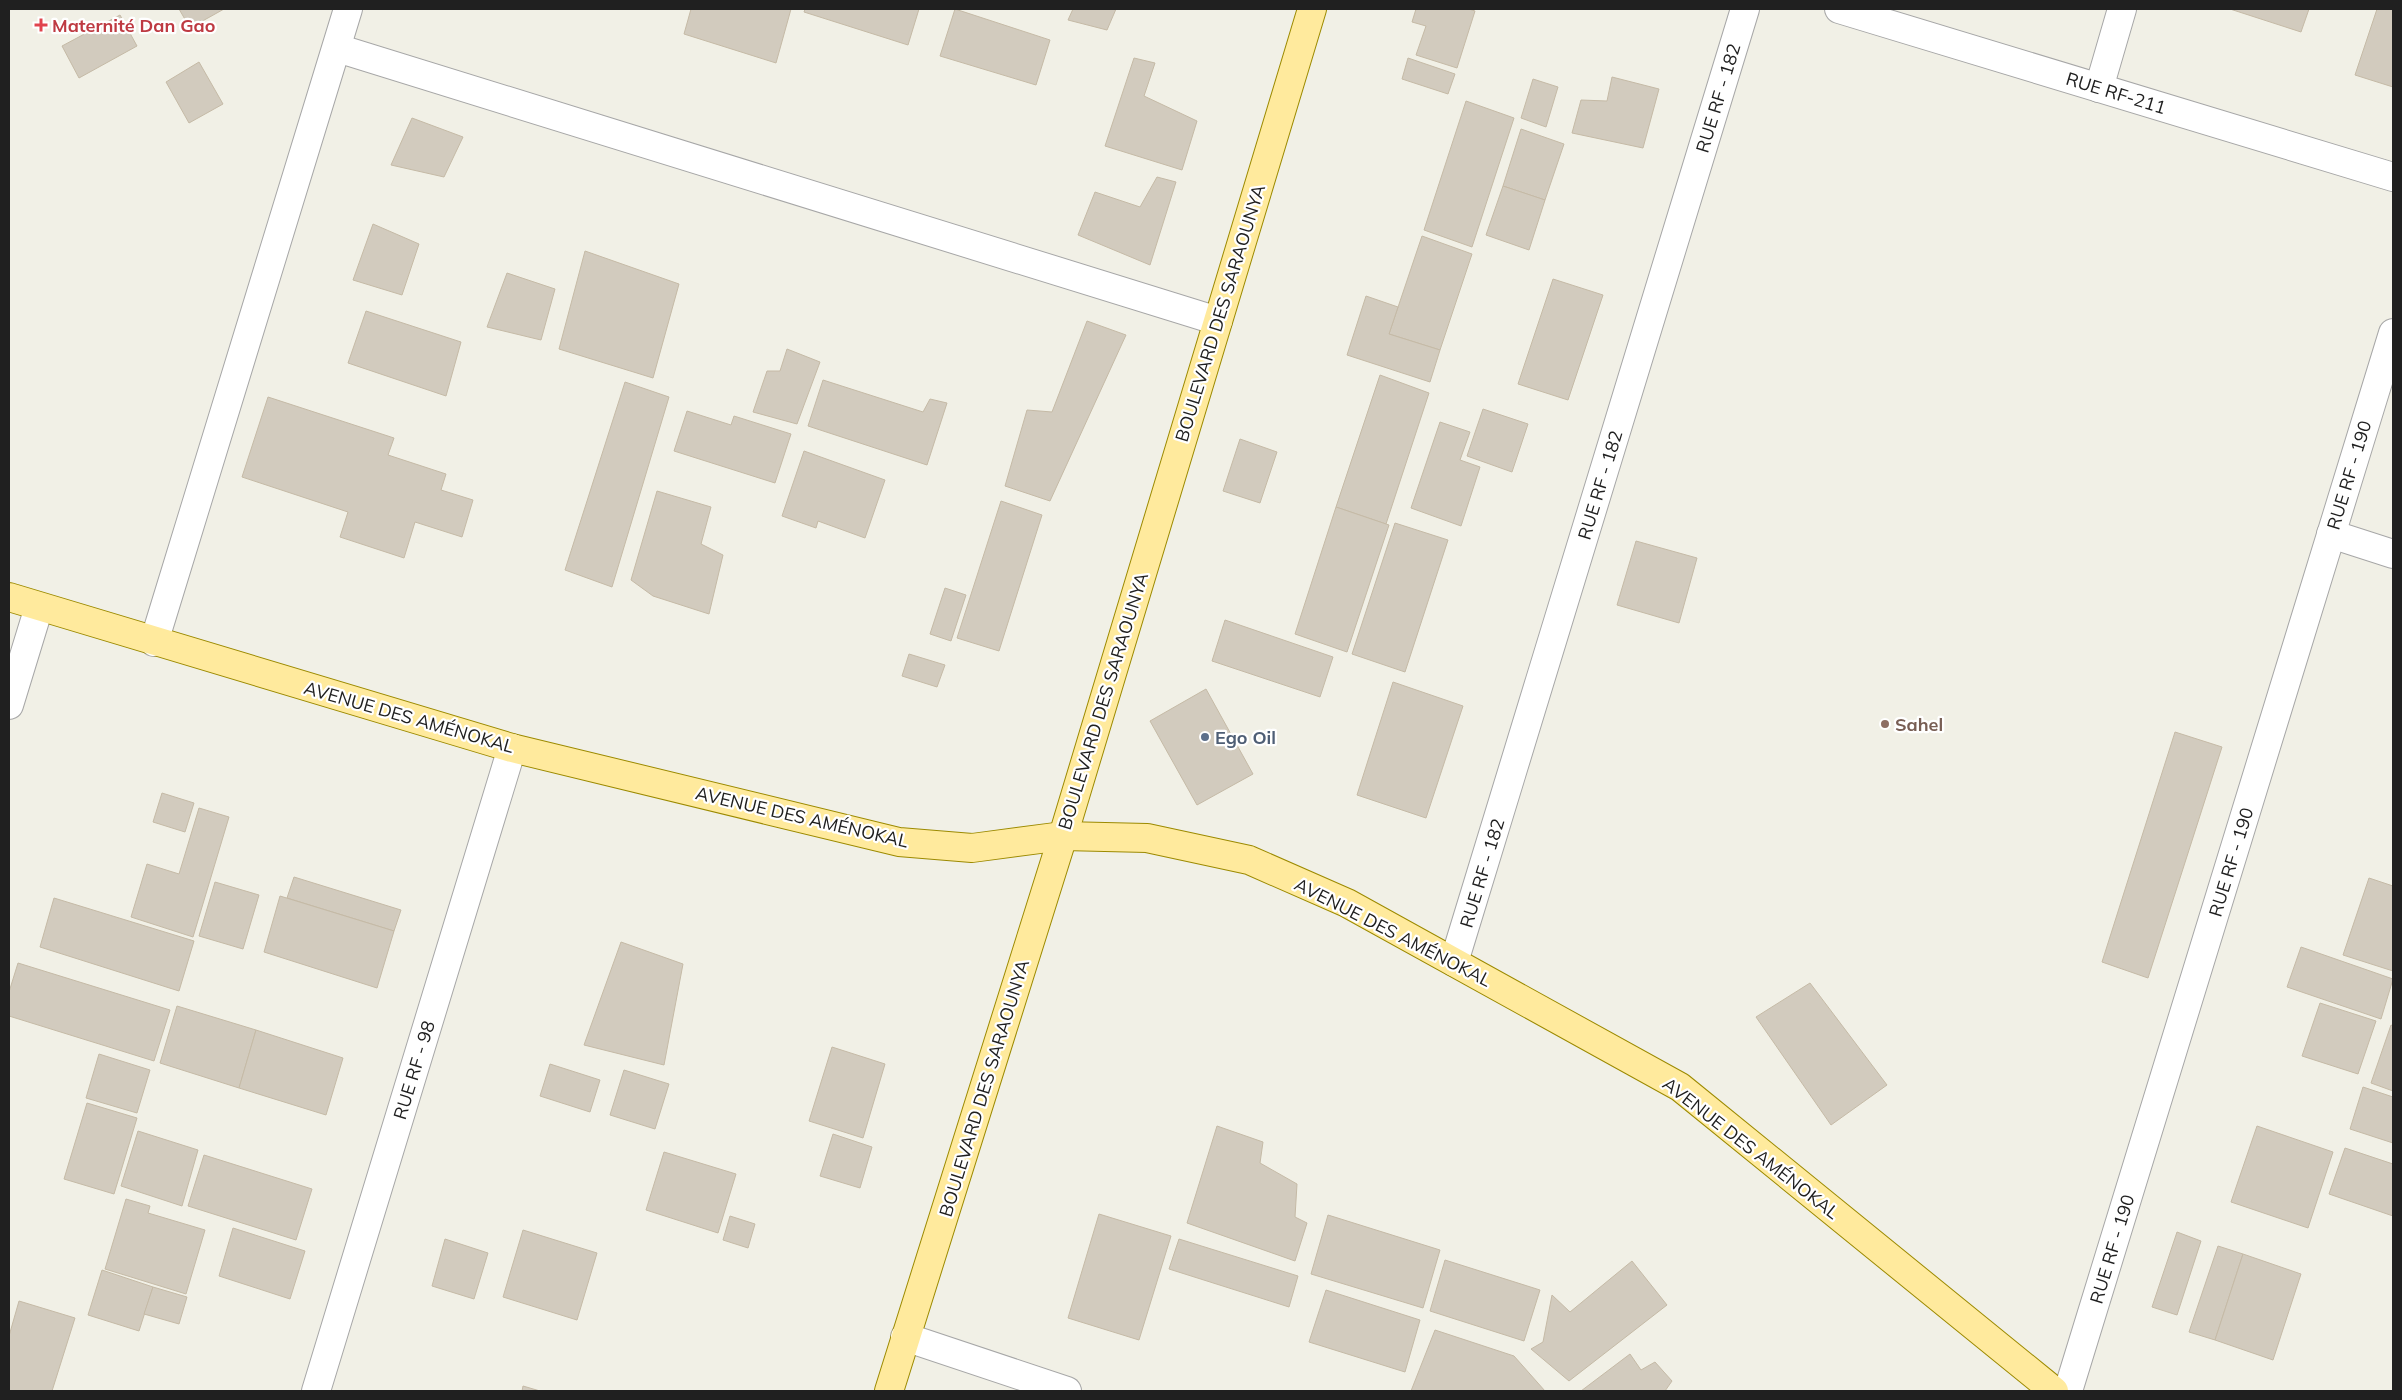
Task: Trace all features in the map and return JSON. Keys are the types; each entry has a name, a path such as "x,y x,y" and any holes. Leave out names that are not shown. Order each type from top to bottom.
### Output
{"main road":[{"name":"BOULEVARD DES SARAOUNYA","path":"889,1391 1063,836 1312,9"},
{"name":"AVENUE DES AMÉNOKAL","path":"9,597 512,748 899,842 972,848 1063,836 1148,838 1249,860 1347,904 1680,1087 2054,1391"}],"street":[{"path":"154,642 348,9"},
{"name":"RUE RF - 182","path":"1454,962 1745,9"},
{"name":"RUE RF-211","path":"1839,9 2393,177"},
{"path":"2099,88 2122,9"},
{"path":"337,48 1218,321"},
{"name":"RUE RF - 190","path":"2068,1391 2393,333"},
{"path":"2331,534 2393,554"},
{"path":"9,705 39,607"},
{"name":"RUE RF - 98","path":"316,1391 512,748"},
{"path":"906,1337 1067,1391"}],"building":[{"path":"179,9 224,9 190,28"},
{"path":"691,9 791,9 776,63 684,34"},
{"path":"805,9 919,9 908,45 804,12"},
{"path":"955,9 1050,40 1036,85 940,56"},
{"path":"1073,9 1116,9 1107,30 1068,20"},
{"path":"1416,9 1469,9 1475,11 1457,68 1416,55 1426,26 1412,22"},
{"path":"2230,9 2309,9 2301,32"},
{"path":"2377,9 2393,9 2393,87 2355,75"},
{"path":"120,15 137,46 79,78 62,46"},
{"path":"1134,58 1155,63 1144,96 1197,121 1182,170 1105,146"},
{"path":"1408,58 1455,74 1448,94 1402,79"},
{"path":"199,62 223,104 189,123 166,82"},
{"path":"1612,77 1659,89 1643,148 1572,133 1581,100 1607,101"},
{"path":"1533,79 1558,87 1546,127 1521,118"},
{"path":"1466,101 1514,118 1472,247 1424,230"},
{"path":"412,118 463,137 444,177 391,165"},
{"path":"1521,129 1564,144 1545,200 1503,186"},
{"path":"1157,177 1176,182 1150,265 1078,235 1095,192 1140,207"},
{"path":"1503,186 1545,200 1529,250 1486,235"},
{"path":"373,224 419,244 402,295 353,280"},
{"path":"1422,236 1472,254 1440,350 1389,334"},
{"path":"585,251 679,284 653,378 559,349"},
{"path":"507,273 555,289 541,340 487,327"},
{"path":"1553,279 1603,295 1568,400 1518,384"},
{"path":"1366,296 1398,307 1389,334 1440,350 1430,382 1347,355"},
{"path":"366,311 461,342 446,396 348,363"},
{"path":"1087,321 1126,335 1050,501 1005,486 1027,410 1052,412"},
{"path":"787,349 820,362 797,424 753,412 767,371 780,371"},
{"path":"1380,375 1429,393 1386,524 1336,507"},
{"path":"823,380 923,412 930,399 947,403 927,465 808,426"},
{"path":"625,382 669,397 612,587 565,570"},
{"path":"268,397 394,438 388,455 446,474 441,490 473,500 462,537 415,522 404,558 340,537 348,512 242,477"},
{"path":"1483,409 1528,424 1512,472 1467,456"},
{"path":"687,411 731,425 734,416 791,434 775,483 674,451"},
{"path":"1440,422 1470,432 1460,460 1480,467 1461,526 1411,508"},
{"path":"1240,439 1277,452 1260,503 1223,491"},
{"path":"804,451 885,480 865,538 818,521 816,528 782,516"},
{"path":"657,491 711,507 701,544 723,555 709,614 653,596 631,580"},
{"path":"1001,501 1042,515 999,651 957,638"},
{"path":"1336,507 1389,525 1347,652 1295,634"},
{"path":"1395,523 1448,540 1405,672 1352,654"},
{"path":"1636,541 1697,558 1679,623 1617,605"},
{"path":"945,588 966,595 951,641 930,634"},
{"path":"1225,620 1333,657 1320,697 1212,661"},
{"path":"909,654 945,665 937,687 902,676"},
{"path":"1393,682 1463,706 1426,818 1357,795"},
{"path":"1206,689 1253,774 1197,805 1150,721"},
{"path":"2175,732 2222,747 2148,978 2102,962"},
{"path":"162,793 194,803 185,832 153,822"},
{"path":"199,808 229,817 193,937 131,917 147,864 179,874"},
{"path":"294,877 401,910 394,931 287,898"},
{"path":"2369,878 2393,886 2393,971 2343,955"},
{"path":"215,882 259,895 243,949 199,936"},
{"path":"280,896 394,931 377,988 264,952"},
{"path":"54,898 194,941 179,991 40,947"},
{"path":"621,942 683,964 664,1065 584,1045"},
{"path":"2301,947 2393,979 2381,1019 2287,987"},
{"path":"18,963 170,1010 154,1061 9,1016 9,992"},
{"path":"1810,983 1887,1085 1831,1125 1756,1017"},
{"path":"2320,1003 2376,1021 2358,1074 2302,1056"},
{"path":"177,1006 256,1030 239,1088 160,1063"},
{"path":"2391,1025 2393,1026 2393,1091 2371,1083"},
{"path":"256,1030 343,1058 326,1115 239,1088"},
{"path":"832,1047 885,1064 863,1138 809,1121"},
{"path":"99,1054 150,1070 137,1113 86,1098"},
{"path":"550,1064 600,1080 590,1112 540,1096"},
{"path":"624,1070 669,1084 655,1129 610,1115"},
{"path":"2363,1087 2393,1097 2393,1143 2350,1129"},
{"path":"87,1103 137,1118 114,1194 64,1179"},
{"path":"1217,1126 1263,1142 1260,1163 1297,1184 1295,1217 1307,1223 1295,1261 1187,1223"},
{"path":"2257,1126 2333,1152 2308,1228 2231,1202"},
{"path":"138,1131 198,1150 182,1206 121,1186"},
{"path":"833,1134 872,1147 860,1188 820,1176"},
{"path":"2345,1148 2393,1164 2393,1216 2329,1194"},
{"path":"664,1152 736,1174 718,1233 646,1210"},
{"path":"204,1155 312,1189 296,1240 188,1206"},
{"path":"126,1199 150,1206 148,1213 205,1230 186,1294 105,1269"},
{"path":"1099,1214 1171,1236 1139,1340 1068,1318"},
{"path":"1328,1215 1440,1250 1423,1308 1311,1274"},
{"path":"730,1216 755,1224 748,1248 723,1240"},
{"path":"233,1228 305,1251 290,1299 219,1276"},
{"path":"523,1230 597,1253 577,1320 503,1297"},
{"path":"2177,1232 2201,1241 2177,1315 2152,1307"},
{"path":"445,1239 488,1253 474,1299 432,1286"},
{"path":"1179,1239 1298,1276 1289,1307 1169,1269"},
{"path":"2218,1246 2243,1254 2215,1340 2189,1332"},
{"path":"2243,1254 2301,1274 2273,1360 2215,1340"},
{"path":"1445,1260 1540,1290 1524,1341 1430,1311"},
{"path":"1632,1261 1667,1305 1569,1381 1531,1349 1543,1342 1552,1295 1570,1312"},
{"path":"102,1270 153,1287 139,1331 88,1315"},
{"path":"153,1287 187,1297 179,1324 144,1314"},
{"path":"1326,1290 1420,1320 1405,1372 1309,1342"},
{"path":"19,1301 75,1318 52,1391 9,1391 9,1336"},
{"path":"1435,1330 1514,1356 1545,1391 1411,1391"},
{"path":"1630,1354 1641,1370 1655,1362 1672,1381 1665,1391 1581,1391"},
{"path":"523,1386 540,1391 522,1391"}],"place":[{"name":"Maternité Dan Gao","path":"41,25"},
{"name":"Sahel","path":"1885,724"},
{"name":"Ego Oil","path":"1205,737"}]}
